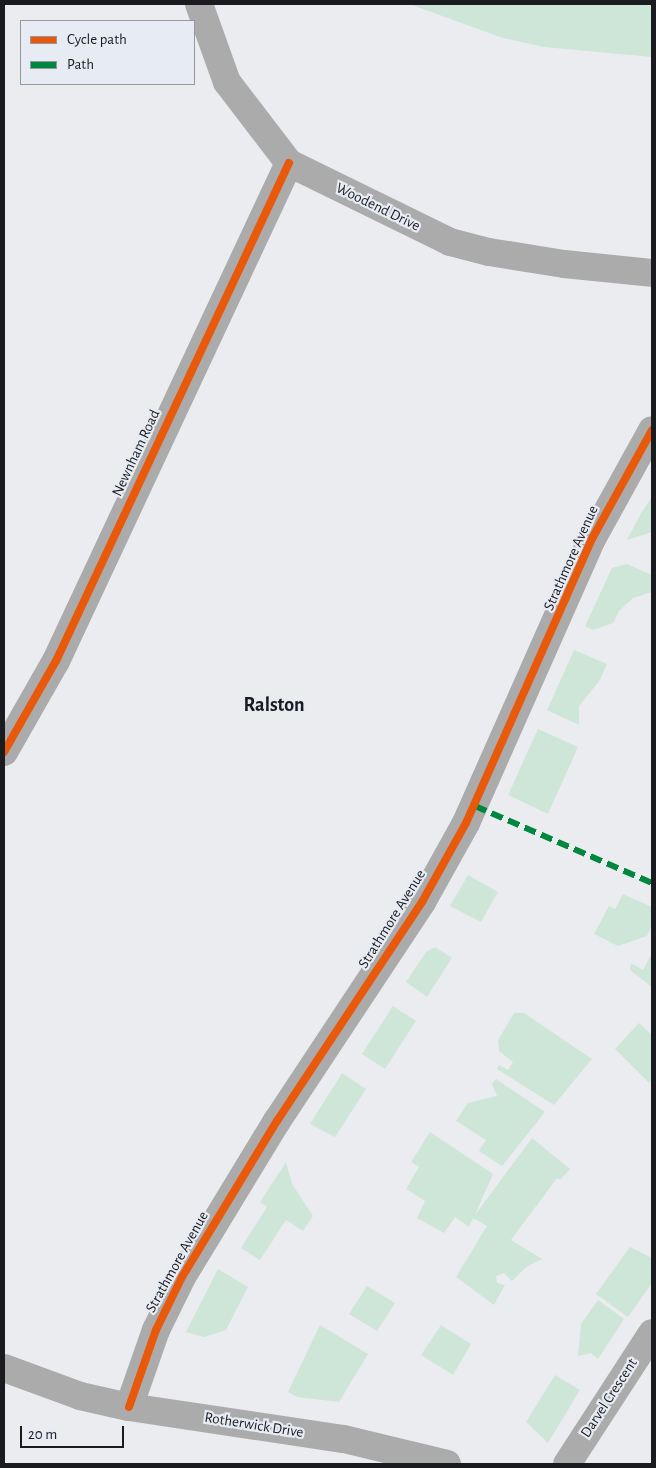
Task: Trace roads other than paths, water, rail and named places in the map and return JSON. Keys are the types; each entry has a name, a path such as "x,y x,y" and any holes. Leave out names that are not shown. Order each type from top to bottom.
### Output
{"street":[{"name":"Woodend Drive","path":"199,4 227,82 289,163 450,242 489,252 564,264 652,273"},
{"name":"Newnham Road","path":"4,752 56,661 289,163"},
{"name":"Strathmore Avenue","path":"129,1406 156,1330 182,1277 277,1121 422,902 466,823 593,537 652,430"},
{"name":"Darvel Crescent","path":"567,1464 652,1333"},
{"name":"Rotherwick Drive","path":"4,1368 80,1396 129,1406 344,1439 447,1464"}],"district":[{"name":"Ralston","path":"274,705"}]}
